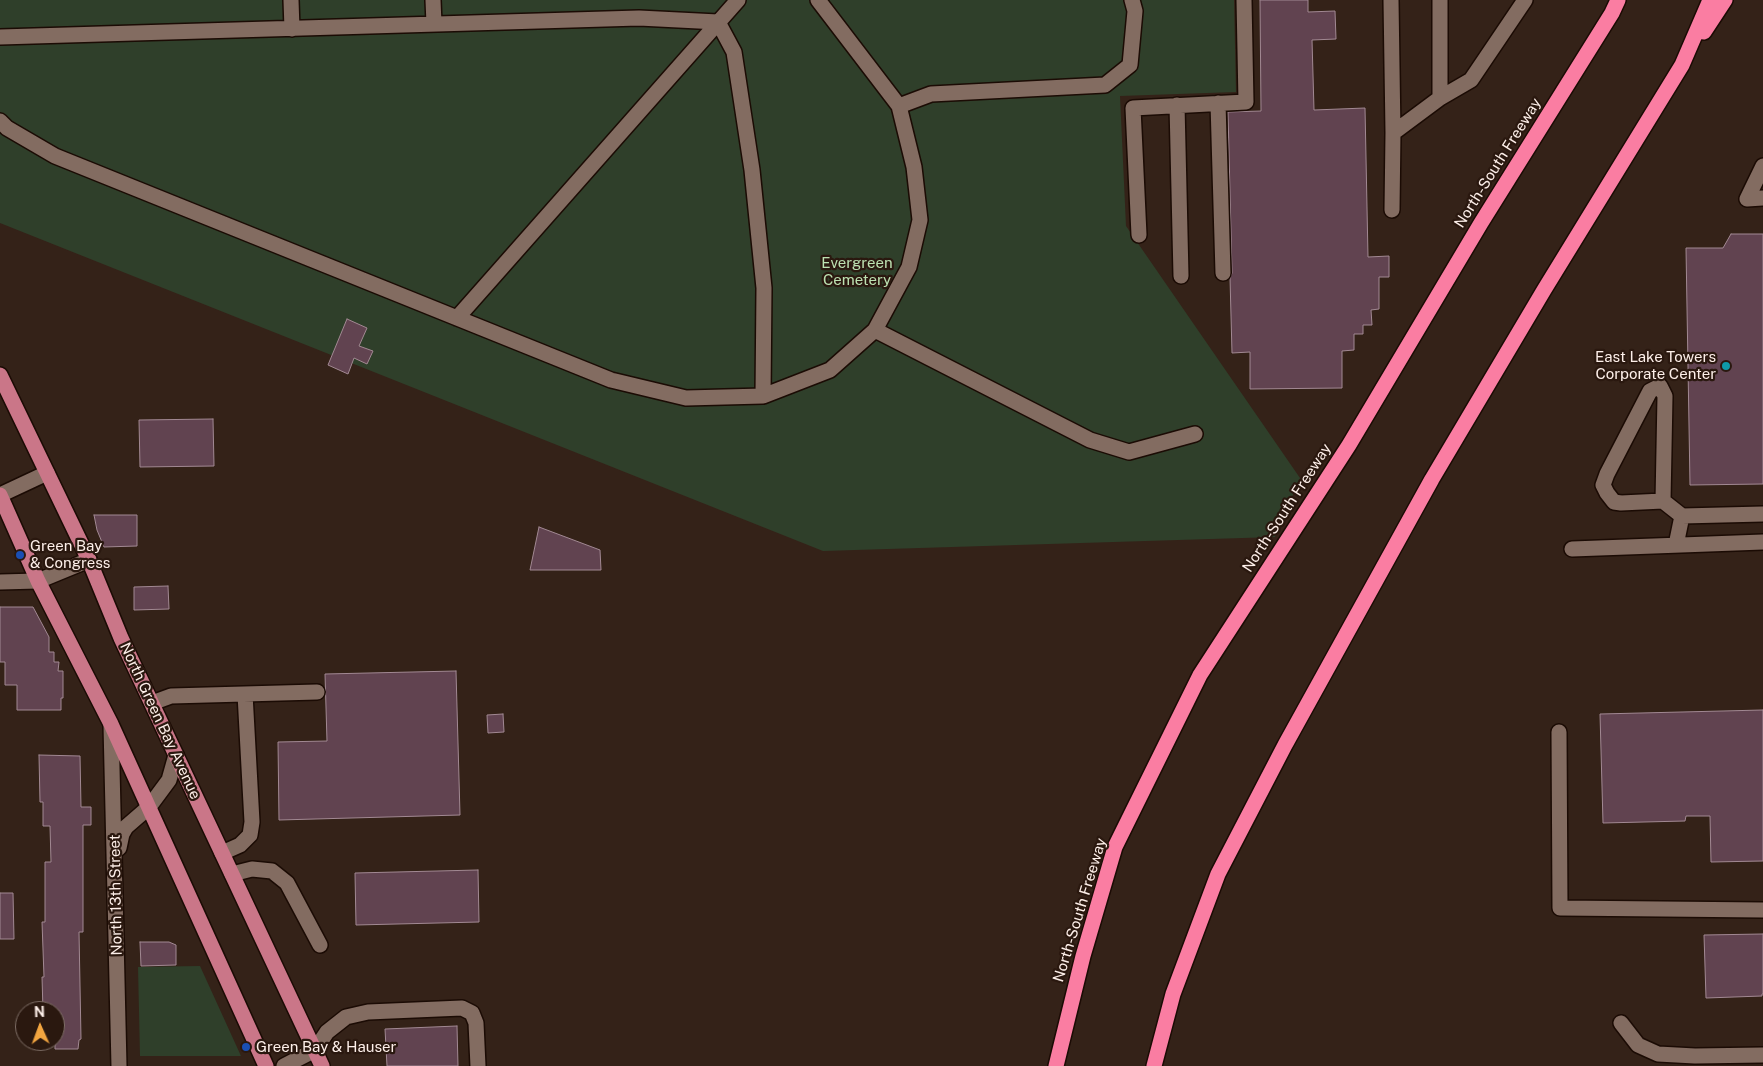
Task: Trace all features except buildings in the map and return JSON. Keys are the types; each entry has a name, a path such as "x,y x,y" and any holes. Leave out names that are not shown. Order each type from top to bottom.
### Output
{"highway":[{"name":"North-South Freeway","path":"1056,1066 1083,956 1116,847 1200,675 1349,445 1481,223 1612,13 1618,0"},
{"path":"1682,65 1710,0"},
{"path":"1154,1066 1173,994 1218,874 1285,745 1432,479 1544,290 1682,65 1725,0"}],"main road":[{"name":"North Green Bay Avenue","path":"0,375 88,560 121,638 322,1066"},
{"path":"0,495 38,581 111,724 266,1066"}],"street":[{"path":"291,0 292,29"},
{"path":"433,0 434,24"},
{"path":"457,318 738,0"},
{"path":"0,121 7,128 55,156 611,380 686,398 763,396 830,370 875,330 909,267 920,220 914,167 899,106 818,0"},
{"path":"899,106 931,94 1105,85 1130,65 1135,11 1132,0"},
{"path":"1139,235 1133,108 1246,102 1244,0"},
{"path":"1391,0 1392,210"},
{"path":"1440,0 1440,98"},
{"path":"1393,133 1440,98 1471,80 1524,0"},
{"path":"0,37 639,18 718,22"},
{"path":"718,22 734,52 752,170 764,288 763,396"},
{"path":"1218,104 1223,272"},
{"path":"1177,106 1182,276"},
{"path":"1763,166 1748,199 1763,198"},
{"path":"875,330 1090,440 1129,452 1195,434"},
{"path":"1663,501 1666,396 1660,386 1650,391 1602,485 1614,502 1663,501 1682,516 1763,514"},
{"path":"0,495 47,473"},
{"path":"1676,545 1682,516"},
{"path":"1572,549 1763,542"},
{"path":"0,582 38,581 88,560"},
{"path":"152,703 171,696 317,692"},
{"path":"222,853 240,845 250,835 252,822 245,694"},
{"name":"North 13th Street","path":"111,724 119,1066"},
{"path":"1559,732 1560,908 1763,910"},
{"path":"115,866 122,834 126,827 148,807 169,780 176,754"},
{"path":"232,874 252,869 272,872 287,883 320,946"},
{"path":"284,1066 315,1050 327,1032 346,1018 368,1012 462,1008 472,1013 476,1023 478,1066"},
{"path":"1621,1023 1638,1045 1658,1054 1696,1056 1763,1055"}],"green space":[{"name":"Evergreen Cemetery","path":"0,0 1234,0 1236,92 1120,96 1126,226 1300,478 1275,537 823,551 0,223"},
{"path":"200,966 241,1056 140,1056 138,967"}],"place":[{"name":"East Lake Towers Corporate Center","path":"1726,366"},
{"name":"Green Bay & Congress","path":"20,555"},
{"name":"Green Bay & Hauser","path":"246,1047"}]}
